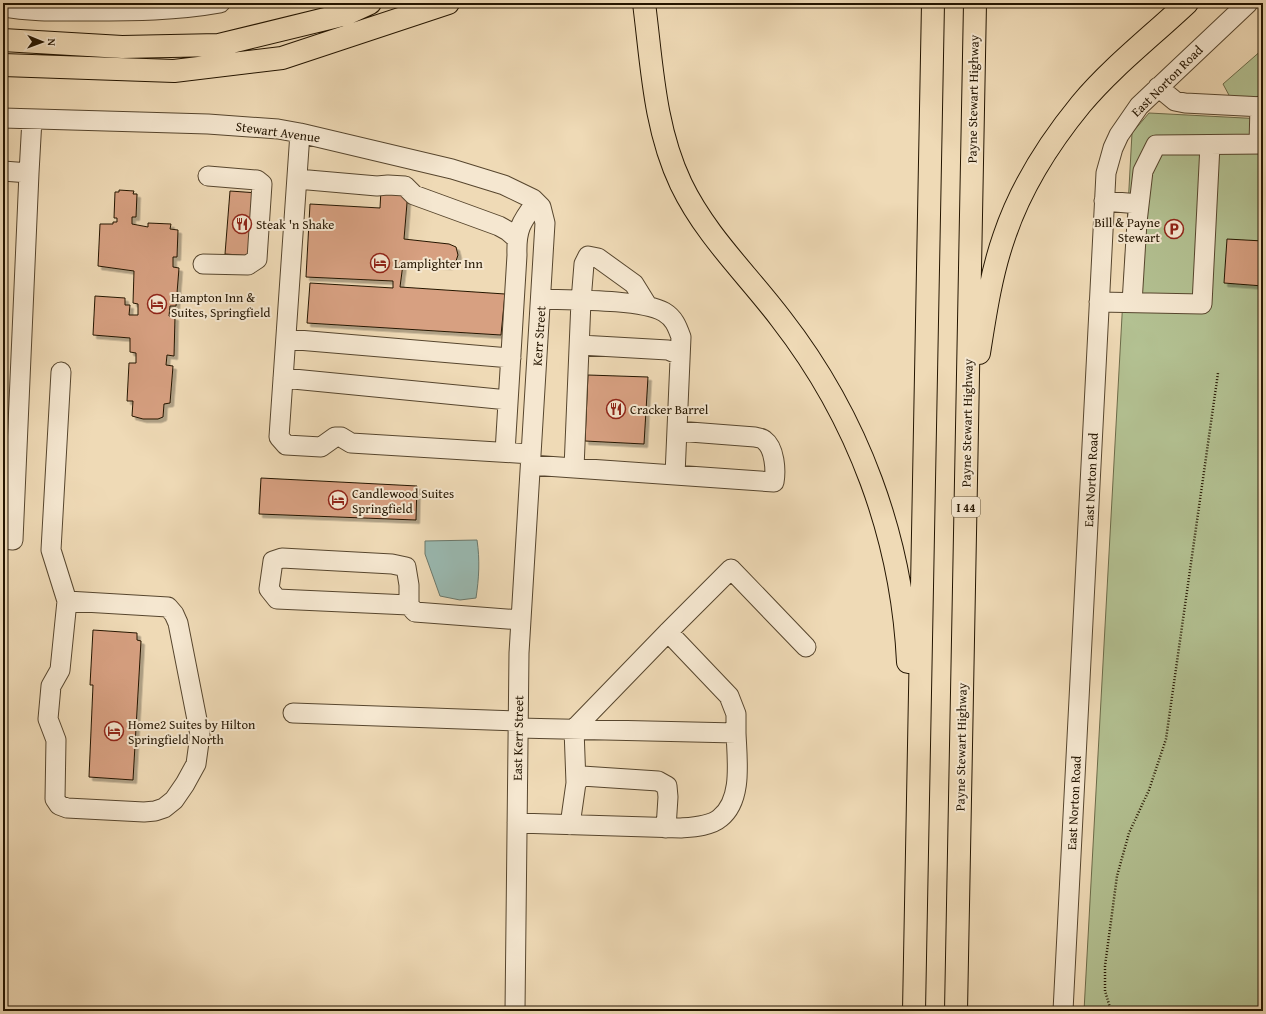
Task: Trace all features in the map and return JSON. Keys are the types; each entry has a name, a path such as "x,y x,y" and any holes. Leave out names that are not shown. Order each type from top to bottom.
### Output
{"main road":[{"path":"3,40 122,47 219,45 346,14 370,3"},
{"path":"3,65 174,71 282,58 448,3"},
{"path":"644,3 657,108 666,147 682,184 694,209 713,238 782,320 818,371 861,452 882,509 897,566 905,624 917,878"},
{"path":"914,1011 933,3"},
{"name":"Payne Stewart Highway","path":"956,1011 975,3"},
{"path":"965,542 968,457 976,378 989,299 1004,236 1036,168 1082,103 1100,83 1187,3"}],"street":[{"path":"3,7 27,10 92,7 170,10 220,3"},
{"name":"East Norton Road","path":"1063,1011 1104,201 1109,161 1119,135 1139,106 1248,3"},
{"path":"1132,303 1139,204 1143,171 1156,145 1261,144 1261,106 1185,103 1175,101 1158,87"},
{"name":"Stewart Avenue","path":"3,118 208,124 278,129 479,176 528,195 538,204"},
{"path":"3,539 13,540 10,457 32,119"},
{"path":"300,133 279,437 286,445 322,446 334,437 341,437 351,443 505,452 574,468 774,482 775,474 771,449 764,440 755,437 677,431"},
{"path":"1099,302 1202,304 1210,145"},
{"path":"3,172 29,173"},
{"path":"203,264 248,265 257,259 262,184 257,180 208,176"},
{"path":"296,179 376,186 405,186 414,195 499,226 516,238"},
{"path":"1104,201 1139,204"},
{"path":"505,452 517,255 516,238 523,219 538,204"},
{"name":"Kerr Street","path":"531,459 545,223 538,204"},
{"path":"574,468 584,264 588,256 598,258 634,284 647,305"},
{"path":"541,299 647,305 664,312 676,322 681,336 675,475"},
{"path":"286,339 511,358"},
{"path":"580,346 668,350 680,354"},
{"path":"61,372 51,550 67,602 60,670 51,686 48,719 56,740 55,799 59,805 67,808 144,812 164,808 174,800 196,764 200,735 178,623 174,614 168,607 67,602"},
{"path":"283,378 508,400"},
{"name":"East Kerr Street","path":"515,1011 518,724 521,620 531,459"},
{"path":"409,605 277,599 269,589 273,561 282,558 392,564 406,567 410,585 409,605 415,612 521,620"},
{"path":"570,825 576,783 574,729 731,569 806,647"},
{"path":"517,823 681,828 700,826 720,819 733,804 737,775 736,714 729,696 668,632"},
{"path":"293,713 518,724 574,729 736,733"},
{"path":"576,783 582,776 658,781 667,786 666,828"}],"path":[{"path":"1110,1011 1105,991 1104,966 1117,876 1129,833 1149,790 1166,739 1218,373"}],"green space":[{"path":"1263,49 1263,98 1230,97 1223,84"},
{"path":"1149,113 1263,119 1263,1011 1084,1011 1132,133"}],"water":[{"path":"477,540 479,569 476,598 460,600 440,596 425,554 425,541"}],"building":[{"name":"Hampton Inn & Suites, Springfield","path":"119,190 134,191 133,194 137,194 136,217 132,217 132,224 148,227 148,223 171,224 170,229 178,230 177,257 173,257 173,267 179,268 176,306 170,306 169,316 175,317 174,356 167,355 166,365 173,366 170,403 164,404 163,417 158,419 143,419 132,416 133,401 127,401 129,363 136,363 136,353 130,352 130,338 93,335 95,296 125,298 125,305 130,305 129,315 138,315 138,304 133,303 134,271 98,266 100,224 113,224 113,222 117,222 117,218 114,218 115,192 119,192"},
{"name":"Lamplighter Inn","path":"381,190 408,191 404,239 449,244 456,247 458,255 456,261 449,266 403,264 400,287 505,294 501,335 307,323 310,283 393,288 393,281 306,277 310,204 380,208"},
{"name":"Steak 'n Shake","path":"230,191 258,193 254,256 225,254"},
{"path":"1227,239 1263,241 1263,286 1224,283"},
{"name":"Cracker Barrel","path":"588,375 648,377 644,444 585,441"},
{"name":"Candlewood Suites Springfield","path":"261,478 417,486 416,520 259,514"},
{"name":"Home2 Suites by Hilton Springfield North","path":"93,630 137,633 137,640 141,641 133,780 89,777 93,685 90,685"}],"place":[{"name":"Steak 'n Shake","path":"242,224"},
{"name":"Bill & Payne Stewart","path":"1174,229"},
{"name":"Lamplighter Inn","path":"380,263"},
{"name":"Hampton Inn & Suites, Springfield","path":"157,304"},
{"name":"Cracker Barrel","path":"616,409"},
{"name":"Candlewood Suites Springfield","path":"338,500"},
{"name":"Home2 Suites by Hilton Springfield North","path":"114,731"}]}
